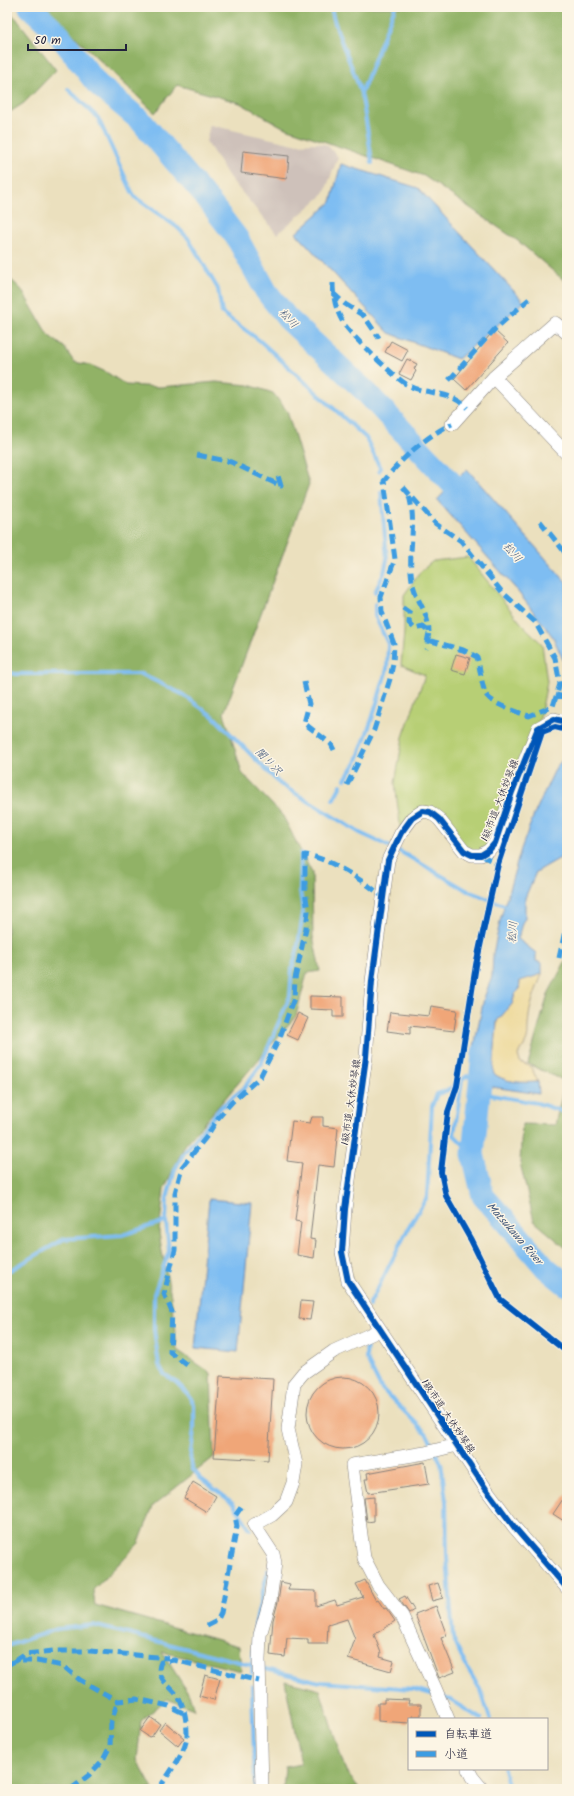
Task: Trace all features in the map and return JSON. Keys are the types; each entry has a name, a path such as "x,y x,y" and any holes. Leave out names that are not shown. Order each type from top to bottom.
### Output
{"street":[{"path":"452,424 494,377 555,323 567,333"},
{"path":"494,377 567,454"},
{"name":"1級市道 大休妙琴線","path":"561,721 538,728 512,792 495,843 489,850 481,855 464,851 439,819 430,812 422,811 412,818 398,838 388,860 342,1252 348,1281 376,1328 486,1489 515,1528 567,1588"},
{"path":"262,1789 259,1675 260,1635 270,1601 275,1563 273,1554 254,1525 272,1515 286,1502 293,1483 296,1464 288,1428 294,1384 303,1373 334,1351 354,1342 376,1328"},
{"path":"447,1716 436,1688 402,1616 378,1585 364,1558 352,1466 457,1446"},
{"path":"468,1770 472,1777 482,1789"}],"shaded area":[{"path":"210,125 294,144 317,143 327,145 338,157 324,194 277,234 229,177 206,141"}],"green space":[{"path":"44,7 567,7 567,283 518,241 424,176 283,127 240,103 177,85 155,113"},
{"path":"7,10 16,18 56,70 24,103 7,114"},
{"path":"7,276 21,289 48,335 64,347 74,362 90,365 106,372 126,385 160,387 216,382 249,385 273,393 287,411 309,484 224,713 242,773 283,816 312,873 313,936 320,971 307,973 296,1016 185,1145 164,1189 159,1232 171,1296 177,1350 211,1373 214,1457 153,1506 139,1543 93,1590 95,1605 239,1646 241,1671 162,1652 189,1694 194,1709 167,1699 141,1721 137,1760 153,1789 7,1789"},
{"path":"468,557 521,623 542,644 547,682 538,728 495,843 472,855 430,812 401,833 395,783 403,737 425,675 401,665 404,632 404,595 421,571 433,561"},
{"path":"567,958 567,1249 534,1221 520,1163 522,1124 555,1125 565,1081 528,1064 548,994"},
{"path":"285,1681 320,1690 346,1772 360,1789 283,1789 285,1767 301,1764"}],"sand":[{"path":"536,974 542,974 530,1010 527,1040 518,1055 520,1062 531,1067 538,1082 509,1081 493,1073 497,1021 512,1004 515,994 519,990 520,981"}],"water":[{"path":"341,164 418,188 524,302 458,359 389,333 296,233 331,202"},
{"path":"467,469 567,583 567,669 553,637 515,588 437,500"},
{"path":"567,755 567,854 536,872 525,898 525,918 522,923 518,939 536,953 536,961 542,963 542,974 520,981 519,990 515,994 512,1004 497,1021 493,1073 509,1081 538,1082 539,1094 473,1084 472,1057 484,998 492,976 493,954 501,917 521,849 533,817 556,767"},
{"path":"209,1199 252,1203 238,1352 195,1348"}],"building":[{"path":"243,151 289,156 287,179 241,173"},
{"path":"494,330 508,343 466,390 454,379"},
{"path":"391,341 408,350 402,361 385,352"},
{"path":"407,359 417,364 414,369 416,371 411,380 399,374"},
{"path":"456,654 470,658 465,674 451,670"},
{"path":"310,996 343,997 343,1017 333,1017 333,1010 310,1009"},
{"path":"431,1006 457,1010 454,1031 410,1026 410,1034 387,1031 390,1012 429,1016"},
{"path":"298,1013 308,1018 298,1040 287,1035"},
{"path":"312,1117 323,1117 323,1126 338,1128 334,1167 318,1165 310,1239 316,1240 314,1258 297,1255 301,1222 295,1221 302,1163 287,1161 292,1121 310,1123"},
{"path":"301,1301 313,1302 310,1320 299,1319"},
{"path":"220,1376 273,1379 268,1460 214,1457"},
{"path":"343,1377 363,1383 373,1393 379,1413 373,1433 363,1443 343,1449 323,1443 313,1433 307,1413 313,1393 323,1383"},
{"path":"425,1462 429,1484 368,1493 365,1479 368,1479 367,1473"},
{"path":"193,1482 216,1496 207,1512 184,1498"},
{"path":"567,1493 567,1523 553,1514"},
{"path":"374,1497 374,1521 367,1522 364,1498"},
{"path":"365,1580 376,1601 378,1600 384,1609 386,1608 395,1621 374,1635 381,1653 380,1657 394,1661 391,1671 348,1659 355,1639 347,1619 328,1625 327,1644 308,1644 308,1639 287,1638 285,1657 270,1655 273,1620 281,1582 290,1584 288,1590 316,1591 316,1606 335,1600 337,1605 363,1597 356,1584"},
{"path":"438,1583 443,1598 432,1601 428,1586"},
{"path":"405,1596 414,1610 409,1613 399,1599"},
{"path":"436,1606 447,1636 441,1638 455,1672 439,1678 415,1614"},
{"path":"205,1675 220,1679 214,1700 199,1696"},
{"path":"384,1699 409,1700 408,1704 421,1704 421,1716 413,1716 413,1718 408,1718 408,1723 378,1721 378,1703 384,1703"},
{"path":"150,1717 160,1724 152,1736 149,1737 140,1731"},
{"path":"165,1722 184,1738 178,1746 159,1730"}],"waterway":[{"name":"松川","path":"30,7 57,32 97,84 141,121 208,200 237,238 266,291 287,318 364,390 474,507"},
{"path":"331,7 333,18 361,94 372,163"},
{"path":"361,94 395,7"},
{"path":"68,89 98,118 136,198 177,227 188,238 218,289 222,313 259,340 366,438 380,468 379,471"},
{"path":"375,592 384,573 387,559 381,492"},
{"path":"345,779 356,763 372,719 387,669 388,644 375,616 375,604"},
{"name":"闇り沢","path":"7,672 15,674 141,674 182,694 214,717 280,784 360,833 399,851 468,891 509,907"},
{"path":"333,800 341,785"},
{"path":"250,1529 233,1503 200,1478 193,1469 190,1460 194,1429 194,1404 188,1394 176,1382 164,1374 159,1365 154,1330 154,1294 169,1251 166,1221 167,1198 175,1169 184,1153 221,1107 244,1088 261,1064 290,996 292,969 297,951 303,913 300,890 301,853"},
{"name":"Matsukawa River","path":"483,1053 473,1154 483,1196 546,1268 567,1285"},
{"path":"370,1306 370,1303 409,1227 427,1197 432,1106 437,1094 448,1090 467,1076 477,1078"},
{"path":"462,1080 454,1135 473,1154"},
{"path":"480,1093 537,1103 567,1113"},
{"path":"7,1272 64,1239 122,1235 166,1221"},
{"path":"367,1339 366,1358 381,1388 427,1434 441,1463 446,1501 447,1557 453,1638 465,1664 481,1691 490,1718"},
{"path":"252,1673 255,1625 268,1570"},
{"path":"7,1646 57,1629 93,1625 251,1665"},
{"path":"261,1668 320,1682 414,1689 435,1695"},
{"path":"252,1686 255,1789"},
{"path":"442,1697 447,1698 479,1718"},
{"path":"504,1770 509,1789"}],"marked path":[{"path":"333,283 336,304 344,324 383,365 400,380 413,388 445,395 460,402 467,408"},
{"path":"333,293 345,304 364,316 379,338"},
{"path":"449,380 495,329 529,299"},
{"path":"347,785 374,730 390,679 393,663 394,644 382,612 381,597 395,559 384,481 415,448 442,429 452,424"},
{"path":"197,455 231,462 281,486 278,476"},
{"path":"403,487 436,524 461,541 502,592 535,622 555,658 560,684 553,706 529,716 506,708 490,699 485,693 477,657 463,650 428,640"},
{"path":"409,496 412,518 411,574 415,592 427,618 429,632"},
{"path":"540,521 567,555"},
{"path":"403,608 410,613 409,623 415,629 423,627 429,632 426,649"},
{"path":"304,682 309,704 304,723 331,744 334,750"},
{"path":"556,695 565,697"},
{"path":"187,1365 170,1352 172,1312 164,1294 175,1250 175,1193 182,1167 207,1136 218,1118 232,1102 260,1077 280,1037 294,998 295,979 306,928 308,911 305,891 305,855 324,860 335,865 357,878 383,897"},
{"path":"481,855 498,864"},
{"path":"559,958 567,922"},
{"path":"207,1626 217,1621 221,1613 237,1526 235,1516 242,1506"},
{"path":"15,1661 26,1654 53,1651 90,1651 168,1658"},
{"path":"159,1789 181,1756 187,1734 186,1720 179,1698 164,1682 159,1673 161,1662 174,1660 259,1681"},
{"path":"7,1665 15,1661 37,1661 63,1666 80,1680 118,1701 137,1699 169,1706 185,1714"},
{"path":"71,1789 89,1775 103,1760 110,1746 111,1721 118,1701"}],"cycle path":[{"path":"567,722 554,719 538,728 512,792 495,843 489,850 481,855 472,855 464,851 439,819 430,812 423,811 412,818 401,833 388,860 372,981 366,1057 345,1209 342,1252 348,1281 486,1489 515,1528 567,1588"},
{"path":"567,730 555,727 542,732 498,864 476,965 457,1086 448,1112 441,1172 446,1196 471,1240 500,1299 567,1352"}]}
